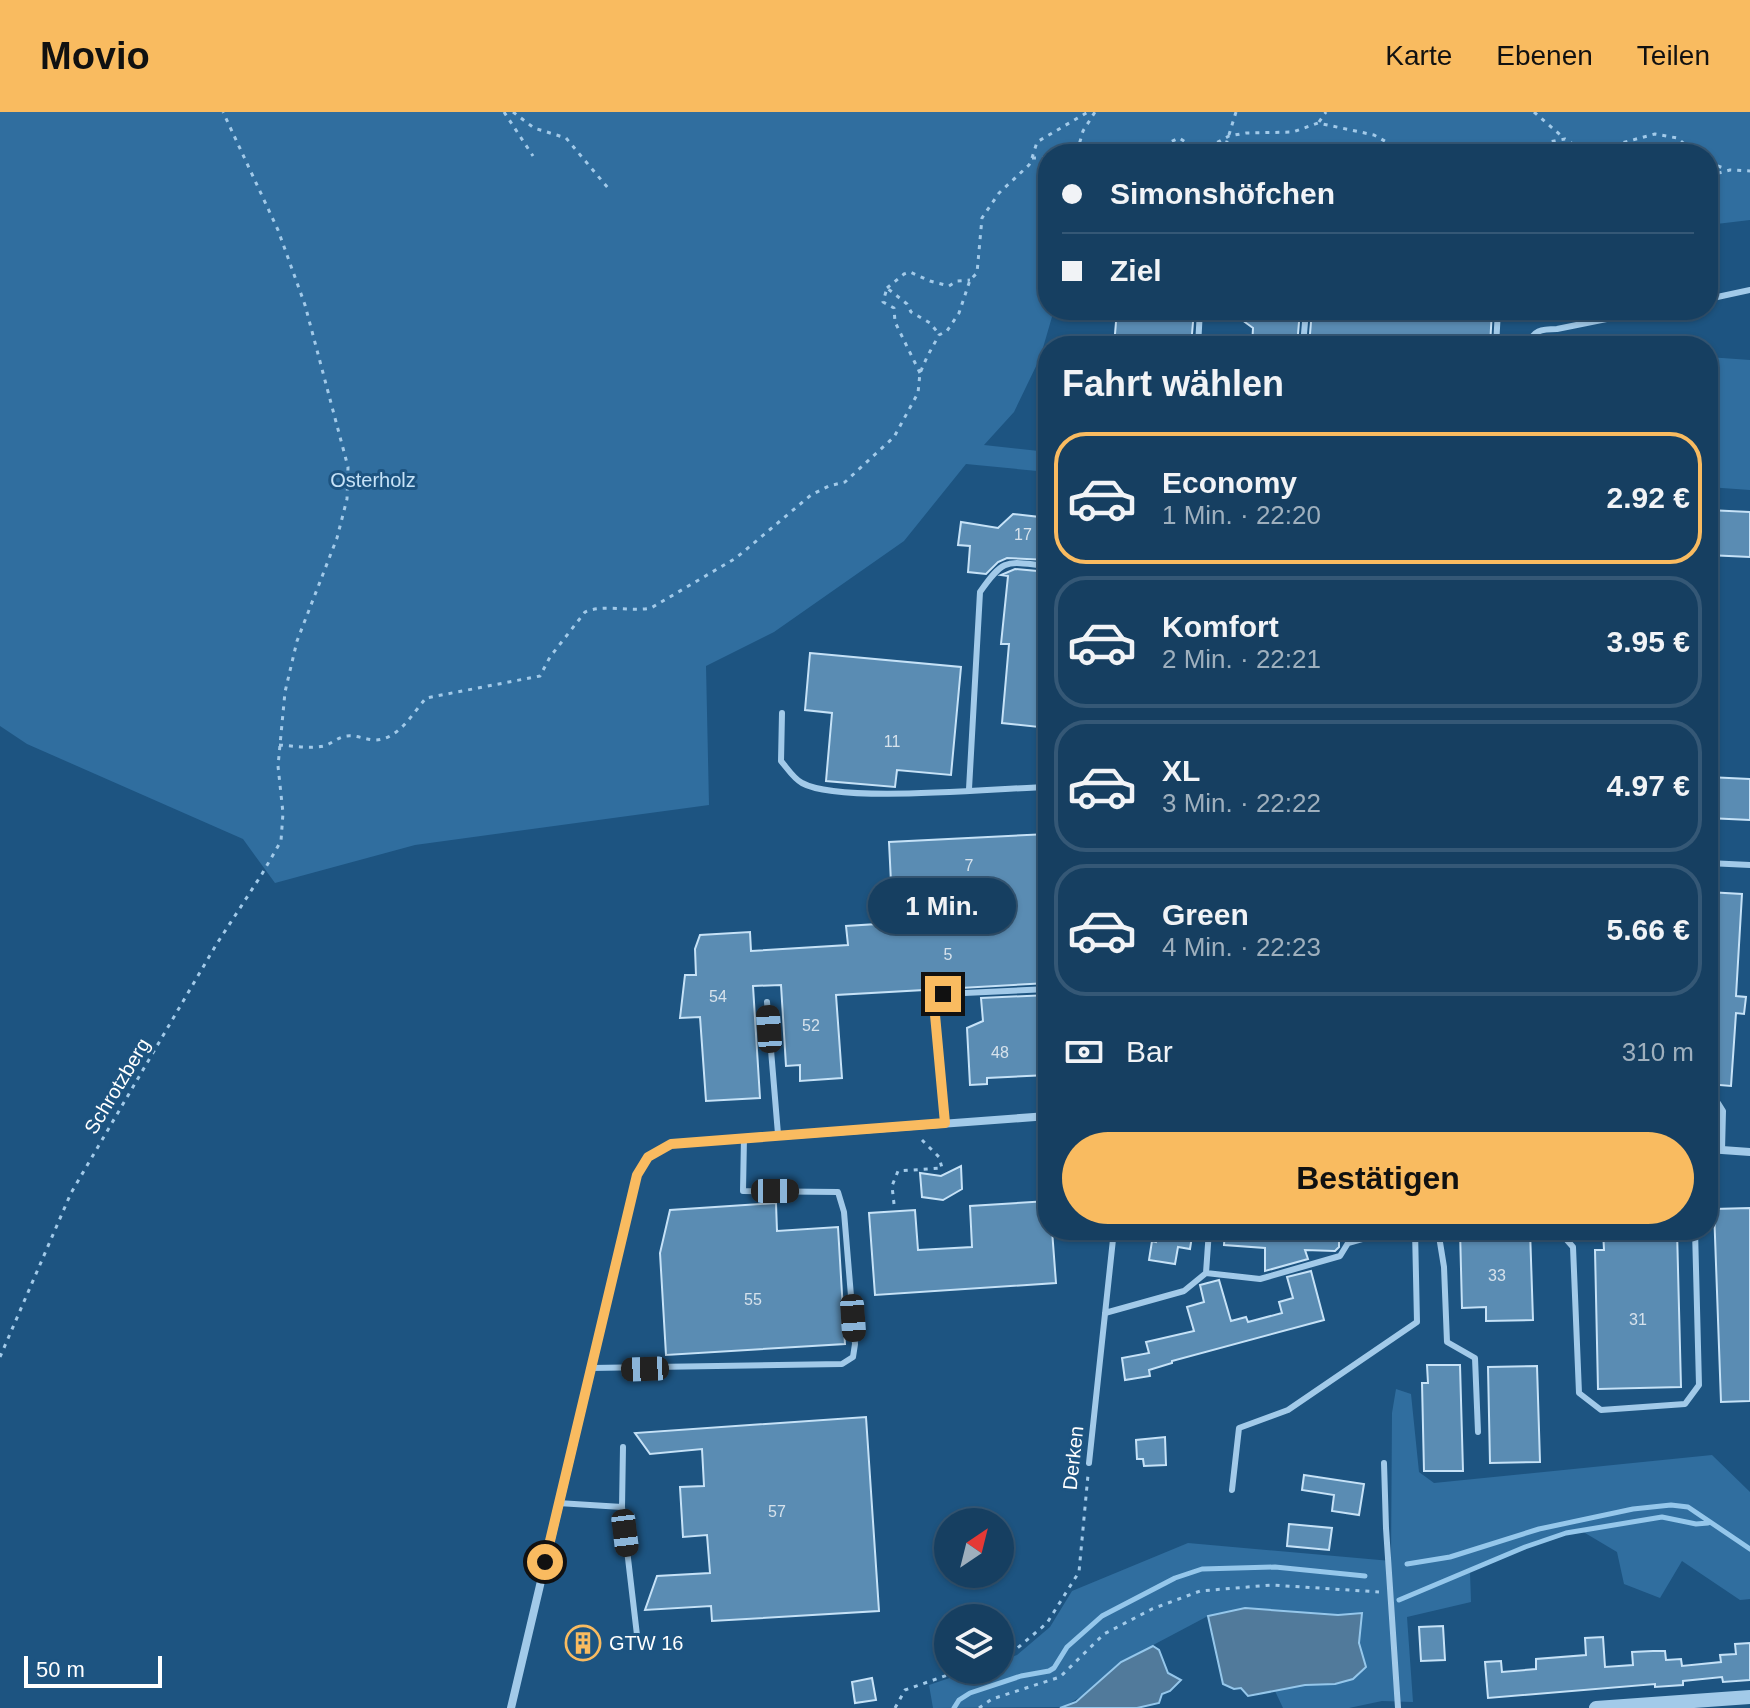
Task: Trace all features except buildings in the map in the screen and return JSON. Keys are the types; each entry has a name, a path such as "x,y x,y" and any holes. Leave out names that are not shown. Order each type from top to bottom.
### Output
{"street":[{"path":"511,1708 637,1175 648,1157 671,1144 1038,1117"},
{"path":"1718,1150 1750,1152"},
{"path":"1596,1708 1750,1697"}],"lane":[{"path":"1718,297 1750,290"},
{"path":"1533,336 1542,329 1602,320"},
{"path":"969,789 980,592 997,568 1009,562 1038,565"},
{"path":"782,713 781,761 801,783 832,792 907,793 1038,787"},
{"path":"1718,863 1750,865"},
{"path":"945,1123 934,1004 937,998 943,994 1038,989"},
{"path":"767,1002 778,1134"},
{"path":"1718,1103 1723,1111 1722,1150"},
{"path":"591,1368 842,1364 853,1357 855,1344 844,1212 838,1192 743,1191 744,1137"},
{"name":"Derken","path":"1089,1463 1113,1240"},
{"path":"1206,1273 1208,1240"},
{"path":"1105,1313 1184,1291 1206,1273 1260,1279 1340,1256 1348,1243 1359,1240"},
{"path":"1232,1490 1239,1428 1288,1410 1417,1322 1415,1240"},
{"path":"1440,1240 1444,1267 1447,1342 1475,1358 1478,1432"},
{"path":"1567,1240 1573,1247 1579,1393 1601,1410 1685,1404 1699,1385 1695,1240"},
{"path":"623,1447 622,1507 637,1635"},
{"path":"1384,1463 1398,1708"},
{"path":"558,1503 622,1507"}],"path":[{"path":"223,112 278,230 305,305 348,467 347,499 337,538 297,641 285,692 279,745 311,747 327,745 337,738 349,736 373,740 387,738 411,718 426,698 540,676 550,657 585,612 592,609 637,611 651,608 736,558 811,495 845,482 894,437 918,393 920,373 939,335 947,331 959,313 970,280 977,273 978,235 982,218 999,193 1029,165 1037,142 1088,112"},
{"path":"504,112 533,156"},
{"path":"513,112 534,128 566,138 608,188"},
{"path":"1079,144 1095,112"},
{"path":"1226,144 1236,112"},
{"path":"1318,123 1326,112"},
{"path":"1534,112 1573,144"},
{"path":"1214,144 1229,136 1293,132 1318,123 1374,135 1390,144"},
{"path":"1618,144 1655,134 1677,138 1684,144"},
{"path":"1166,144 1179,138 1189,144"},
{"path":"1546,144 1565,139"},
{"path":"1032,158 1038,158"},
{"path":"1718,166 1750,171"},
{"path":"1718,173 1730,170"},
{"path":"920,373 895,322 894,308 883,302 887,288 910,272 949,286 957,281 970,280"},
{"path":"887,288 907,304 911,312 930,323 939,335"},
{"name":"Schrotzberg","path":"0,1357 71,1193 216,945 281,841 283,813 279,745"},
{"path":"894,1204 892,1186 898,1171 942,1168 939,1157 908,1125"},
{"name":"Derken","path":"1014,1651 1047,1623 1079,1572 1089,1463"},
{"path":"979,1708 992,1699 1060,1677 1104,1634 1152,1609 1200,1591 1272,1585 1391,1593"},
{"path":"895,1708 905,1690 934,1680"}],"green space":[{"name":"Osterholz","path":"0,112 1750,112 1750,220 1718,224 1718,144 1038,144 1038,320 1051,320 1046,336 1038,336 1038,362 1014,412 984,445 1038,451 1038,471 966,464 904,541 774,632 706,666 709,805 415,845 275,883 243,839 27,744 0,726"},
{"path":"1718,358 1750,360 1750,490 1718,488"},
{"path":"1396,1389 1411,1394 1419,1472 1434,1483 1712,1455 1750,1492 1750,1599 1740,1600 1682,1561 1660,1598 1624,1584 1617,1552 1580,1530 1538,1540 1470,1572 1471,1602 1407,1617 1413,1702 1382,1701 1349,1708 1283,1708 1275,1691 1305,1685 1335,1684 1359,1643 1362,1613 1338,1615 1245,1608 1208,1616 1121,1662 1089,1692 1063,1707 933,1708 929,1685 934,1683 1014,1684 1014,1656 1050,1627 1072,1591 1188,1543 1391,1561 1392,1413"}],"shaded area":[{"path":"1245,1608 1338,1615 1362,1613 1359,1643 1366,1667 1353,1679 1335,1684 1305,1685 1248,1696 1241,1688 1234,1689 1223,1684 1208,1616"},
{"path":"1153,1646 1159,1650 1168,1673 1181,1680 1162,1694 1159,1703 1137,1708 1060,1708 1076,1702 1121,1662"}],"waterway":[{"path":"1407,1564 1450,1557 1539,1529 1633,1509 1671,1505 1688,1507 1750,1549"},
{"path":"1399,1600 1566,1533 1662,1517 1696,1524 1708,1523"},
{"path":"954,1708 959,1700 970,1693 1021,1676 1049,1671 1067,1647 1102,1616 1175,1578 1202,1569 1275,1567 1365,1576"}],"place":[{"name":"GTW 16","path":"583,1643"}],"route":[{"path":"545,1562 637,1175 648,1157 671,1144 945,1123 934,1004 943,994"}]}
